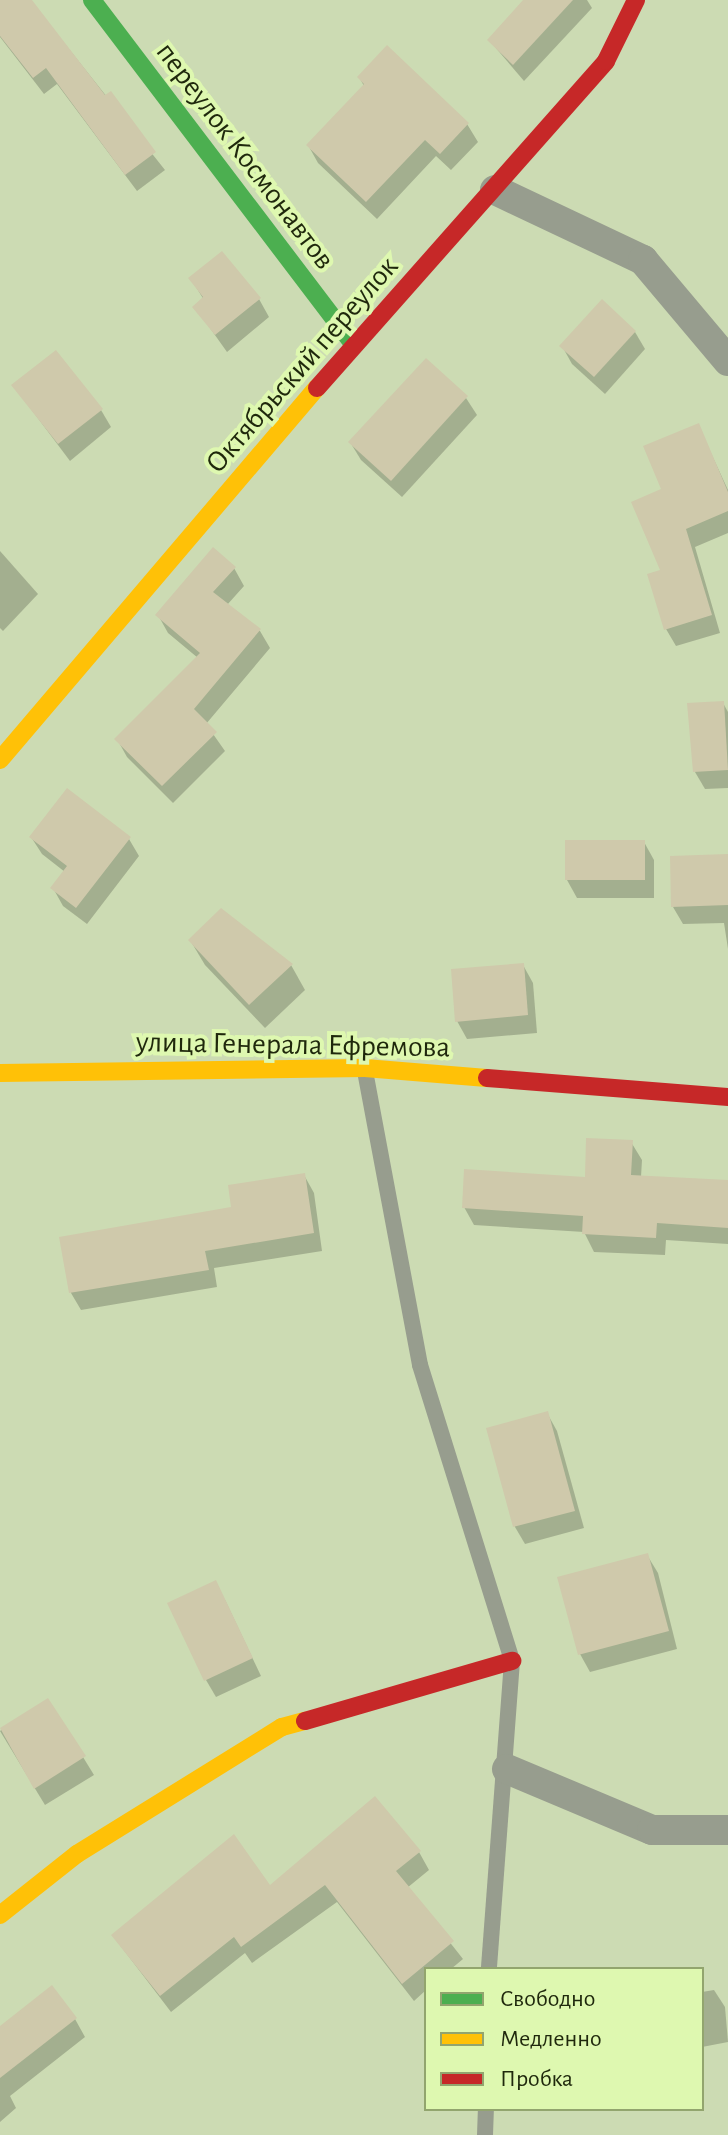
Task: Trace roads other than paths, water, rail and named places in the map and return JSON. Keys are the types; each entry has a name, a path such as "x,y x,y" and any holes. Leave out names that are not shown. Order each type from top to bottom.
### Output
{"street":[{"name":"переулок Космонавтов","path":"92,0 354,345"},
{"name":"Октябрьский переулок","path":"0,760 354,345 495,190 606,61 636,0"},
{"path":"495,190 643,260 728,361"},
{"name":"улица Генерала Ефремова","path":"0,1073 365,1068 728,1097"},
{"path":"0,1915 77,1854 282,1727 512,1661"},
{"path":"507,1769 652,1830 728,1830"}],"lane":[{"path":"365,1068 420,1365 512,1661 507,1769 489,1967"},
{"path":"485,2135 486,2111"}]}
